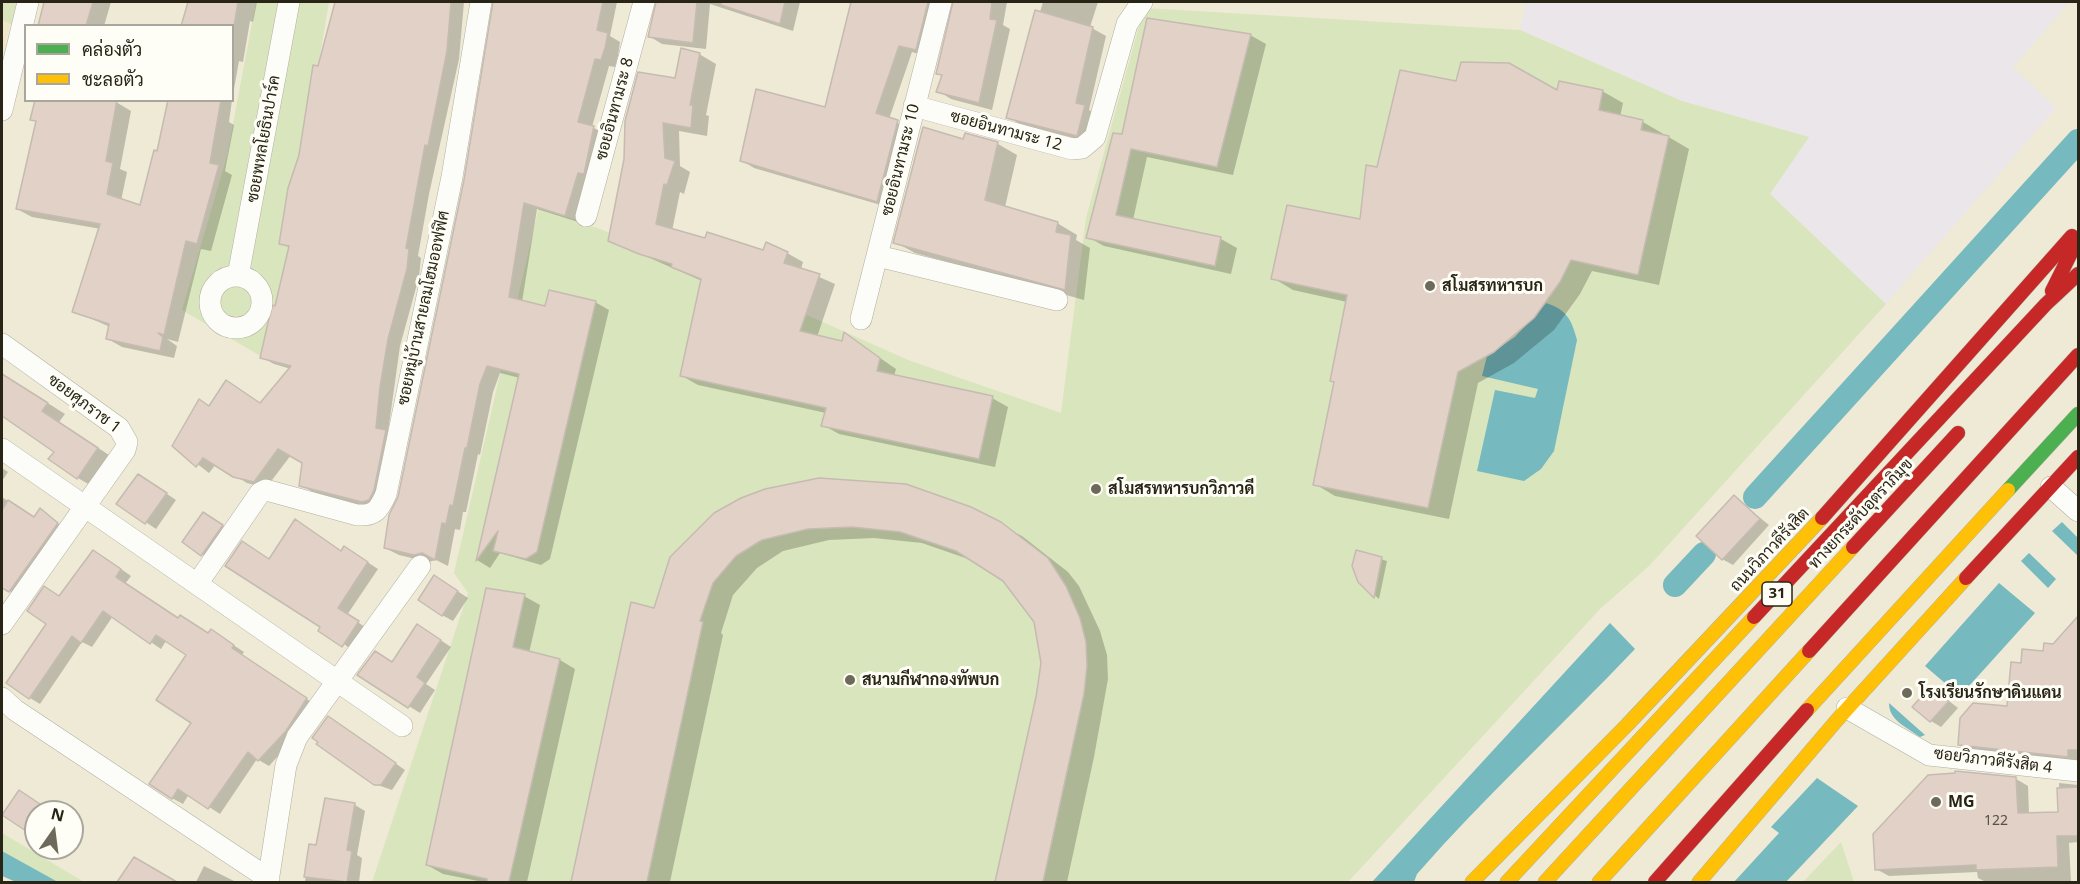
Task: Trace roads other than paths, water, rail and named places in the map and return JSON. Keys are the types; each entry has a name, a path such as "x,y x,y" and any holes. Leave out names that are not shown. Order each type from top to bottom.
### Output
{"main road":[{"name":"ถนนวิภาวดีรังสิต","path":"1472,882 1700,651 1967,357 2079,229"},
{"path":"2046,304 2079,239"},
{"name":"31","path":"1507,882 2046,304 2079,274"},
{"path":"1599,882 2079,355"},
{"path":"1655,882 1869,640 2079,414"},
{"name":"ทางยกระดับอุตราภิมุข","path":"1545,882 1966,424"},
{"path":"1699,882 1781,782 1847,708 2079,457"},
{"path":"1682,873 1736,792"}],"street":[{"path":"2,110 28,2"},
{"name":"ซอยพหลโยธินปาร์ค","path":"238,276 289,2"},
{"name":"ซอยหมู่บ้านสายลมโฮมออฟฟิศ","path":"197,584 260,493 266,490 320,506 370,516 379,509 386,494 452,177 481,2"},
{"name":"ซอยอินทามระ 8","path":"586,216 644,2"},
{"name":"ซอยอินทามระ 10","path":"861,319 941,2"},
{"name":"ซอยอินทามระ 12","path":"914,106 1072,149 1082,148 1095,137 1127,24 1142,2"},
{"path":"878,256 1057,300"},
{"name":"ซอยศุภราช 1","path":"2,344 125,434 126,450 86,507"},
{"path":"2,449 402,726"},
{"path":"2050,487 2079,511"},
{"path":"2,624 86,507"},
{"path":"2,698 15,710 268,880 286,765 292,748 336,681 420,566"},
{"name":"ซอยวิภาวดีรังสิต 4","path":"1847,708 1929,755 2079,771"}],"water":[{"path":"1546,303 1559,308 1567,316 1577,340 1554,451 1541,469 1524,481 1477,471 1495,390 1535,398 1538,389 1482,376 1487,356 1515,337"},
{"path":"2062,522 2078,538 2077,555 2052,531"},
{"path":"2029,553 2056,579 2048,588 2021,561"},
{"path":"1999,583 2035,613 1960,696 1925,666"},
{"path":"1610,623 1635,649 1470,816 1417,874 1414,882 1372,882"},
{"path":"1889,703 1925,735 1920,737 1895,719"},
{"path":"1817,778 1858,806 1786,882 1734,882 1779,833 1771,827"},
{"path":"2,851 58,882 16,882 2,876"}],"waterway":[{"path":"1755,497 2078,141"},
{"path":"1675,585 1704,554"}],"place":[{"name":"สโมสรทหารบก","path":"1430,286"},
{"name":"สโมสรทหารบกวิภาวดี","path":"1096,489"},
{"name":"สนามกีฬากองทัพบก","path":"850,680"},
{"name":"โรงเรียนรักษาดินแดน","path":"1907,693"},
{"name":"MG","path":"1936,802"}]}
